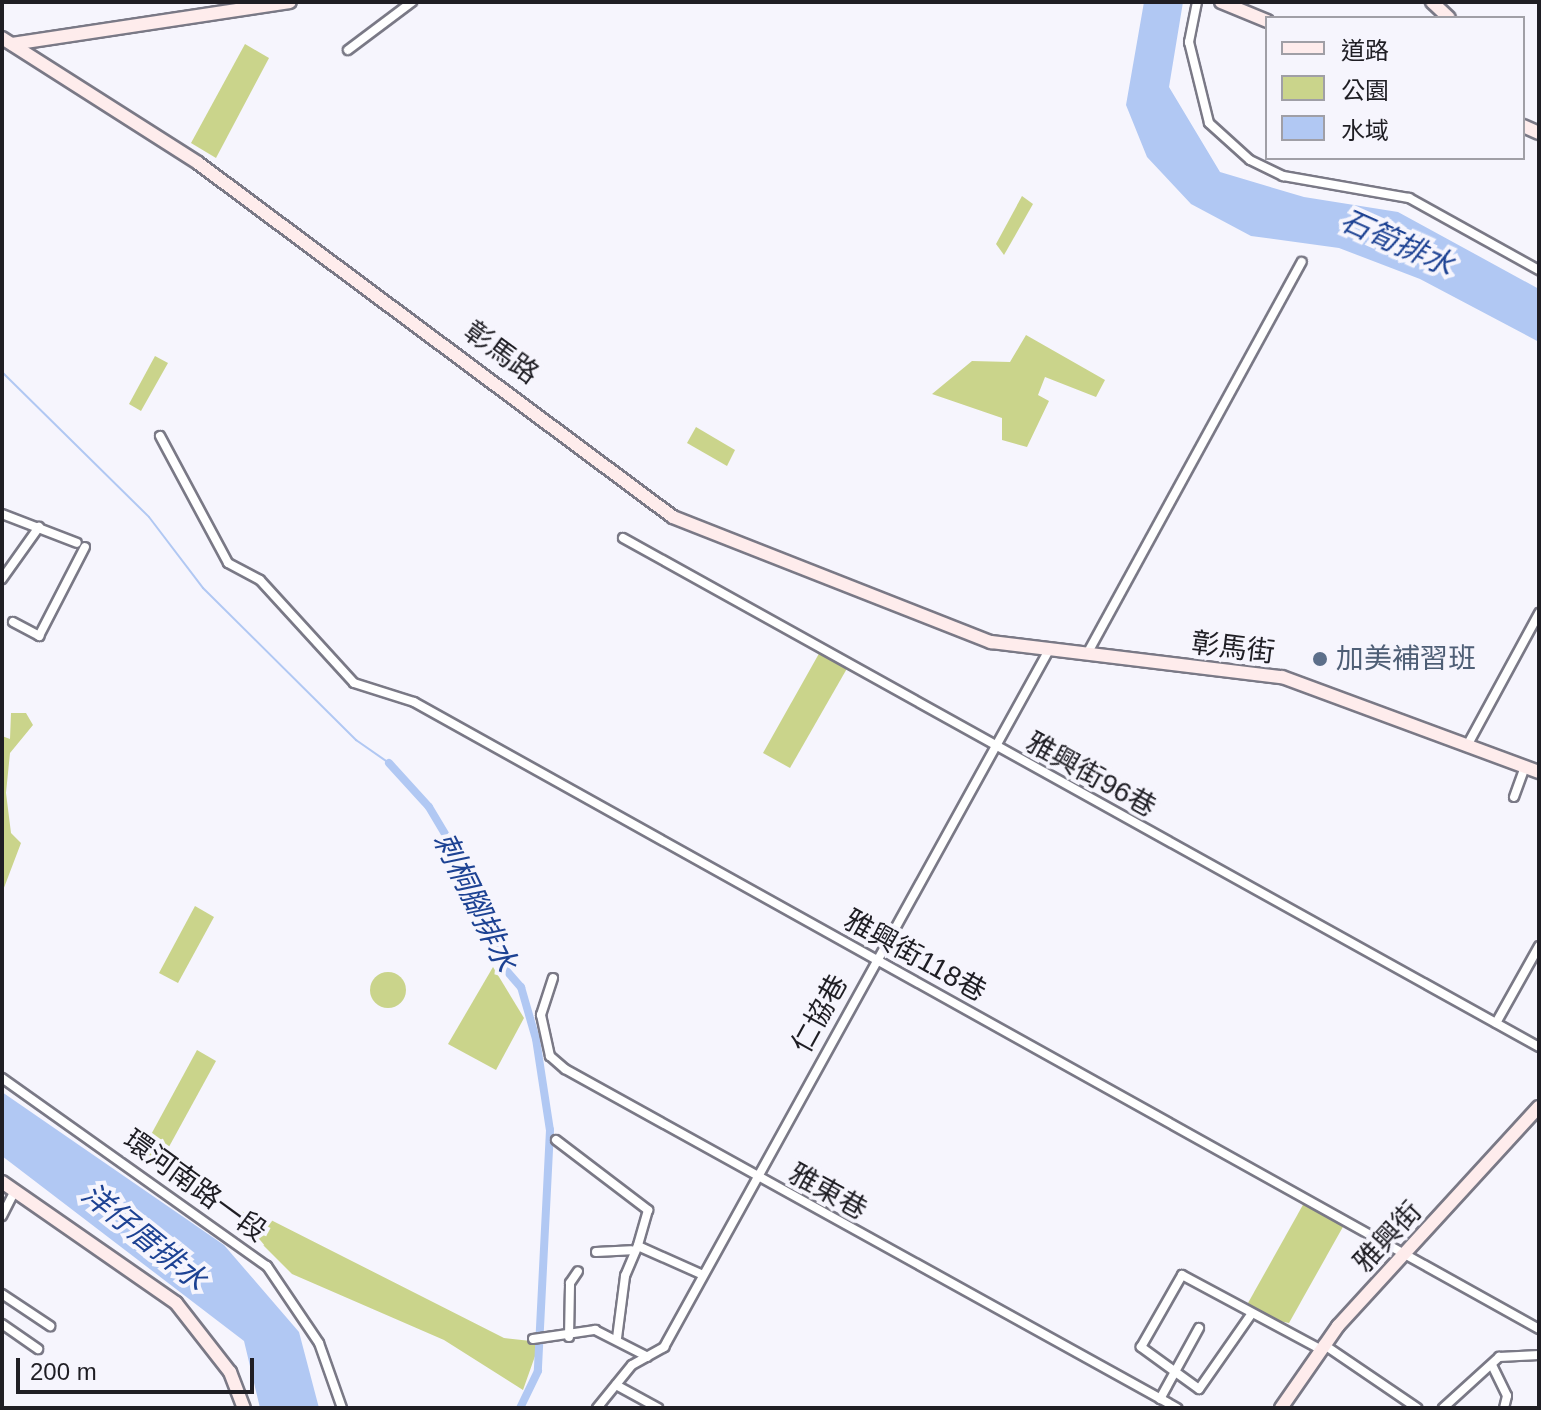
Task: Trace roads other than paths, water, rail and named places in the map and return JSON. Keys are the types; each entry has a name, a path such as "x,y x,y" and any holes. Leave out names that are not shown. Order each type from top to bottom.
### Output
{"street":[{"path":"5,43 290,2"},
{"path":"348,50 412,2"},
{"path":"1197,2 1189,42 1209,123 1250,160 1283,176 1409,198 1539,270"},
{"path":"1221,2 1265,20"},
{"path":"1432,2 1447,16"},
{"name":"彰馬路","path":"5,43 233,188 673,517 1002,645"},
{"path":"1087,654 1302,262"},
{"name":"雅興街118巷","path":"160,436 228,563 260,580 354,683 402,701 875,959 1539,1329"},
{"path":"2,514 81,545 39,636 13,622"},
{"path":"2,579 39,527"},
{"name":"雅興街96巷","path":"623,538 1539,1047"},
{"path":"1468,744 1539,613"},
{"name":"彰馬街","path":"1002,645 1282,677 1539,772"},
{"name":"仁協巷","path":"597,1408 632,1365 664,1347 875,959 1049,650"},
{"path":"1514,797 1525,767"},
{"path":"1496,1023 1539,946"},
{"name":"雅東巷","path":"553,978 541,1015 550,1056 755,1177 1177,1408"},
{"name":"環河南路一段","path":"2,1078 267,1266 319,1343 342,1408"},
{"name":"雅興街","path":"1281,1408 1322,1347 1539,1107"},
{"path":"556,1140 648,1210 635,1248 617,1338"},
{"path":"2,1182 176,1303 230,1372 244,1408"},
{"path":"2,1216 15,1191"},
{"path":"596,1252 635,1248 703,1275"},
{"path":"569,1337 570,1283 578,1271"},
{"path":"1250,1316 1199,1389 1176,1374 1141,1343 1180,1276 1250,1316 1322,1347 1417,1408"},
{"path":"2,1294 50,1326"},
{"path":"2,1324 38,1349"},
{"path":"1160,1399 1199,1328"},
{"path":"533,1339 569,1337 595,1330 617,1338 649,1358"},
{"path":"1443,1408 1492,1365 1516,1351 1539,1355"},
{"path":"1492,1365 1507,1396 1504,1408"},
{"path":"616,1385 658,1408"}],"water":[{"name":"石筍排水","path":"1144,2 1183,2 1169,87 1220,172 1304,197 1398,212 1539,289 1539,342 1420,279 1339,248 1251,236 1191,204 1147,157 1126,105"},
{"name":"洋仔厝排水","path":"2,1092 224,1245 299,1332 319,1408 260,1408 244,1341 2,1156"}],"waterway":[{"name":"刺桐腳排水","path":"2,372 149,517 203,588 356,740 389,763"},
{"name":"刺桐腳排水","path":"389,763 429,807 460,859 506,970 521,987 536,1039 550,1130 538,1371 520,1408"}],"place":[{"name":"加美補習班","path":"1320,659"}]}
